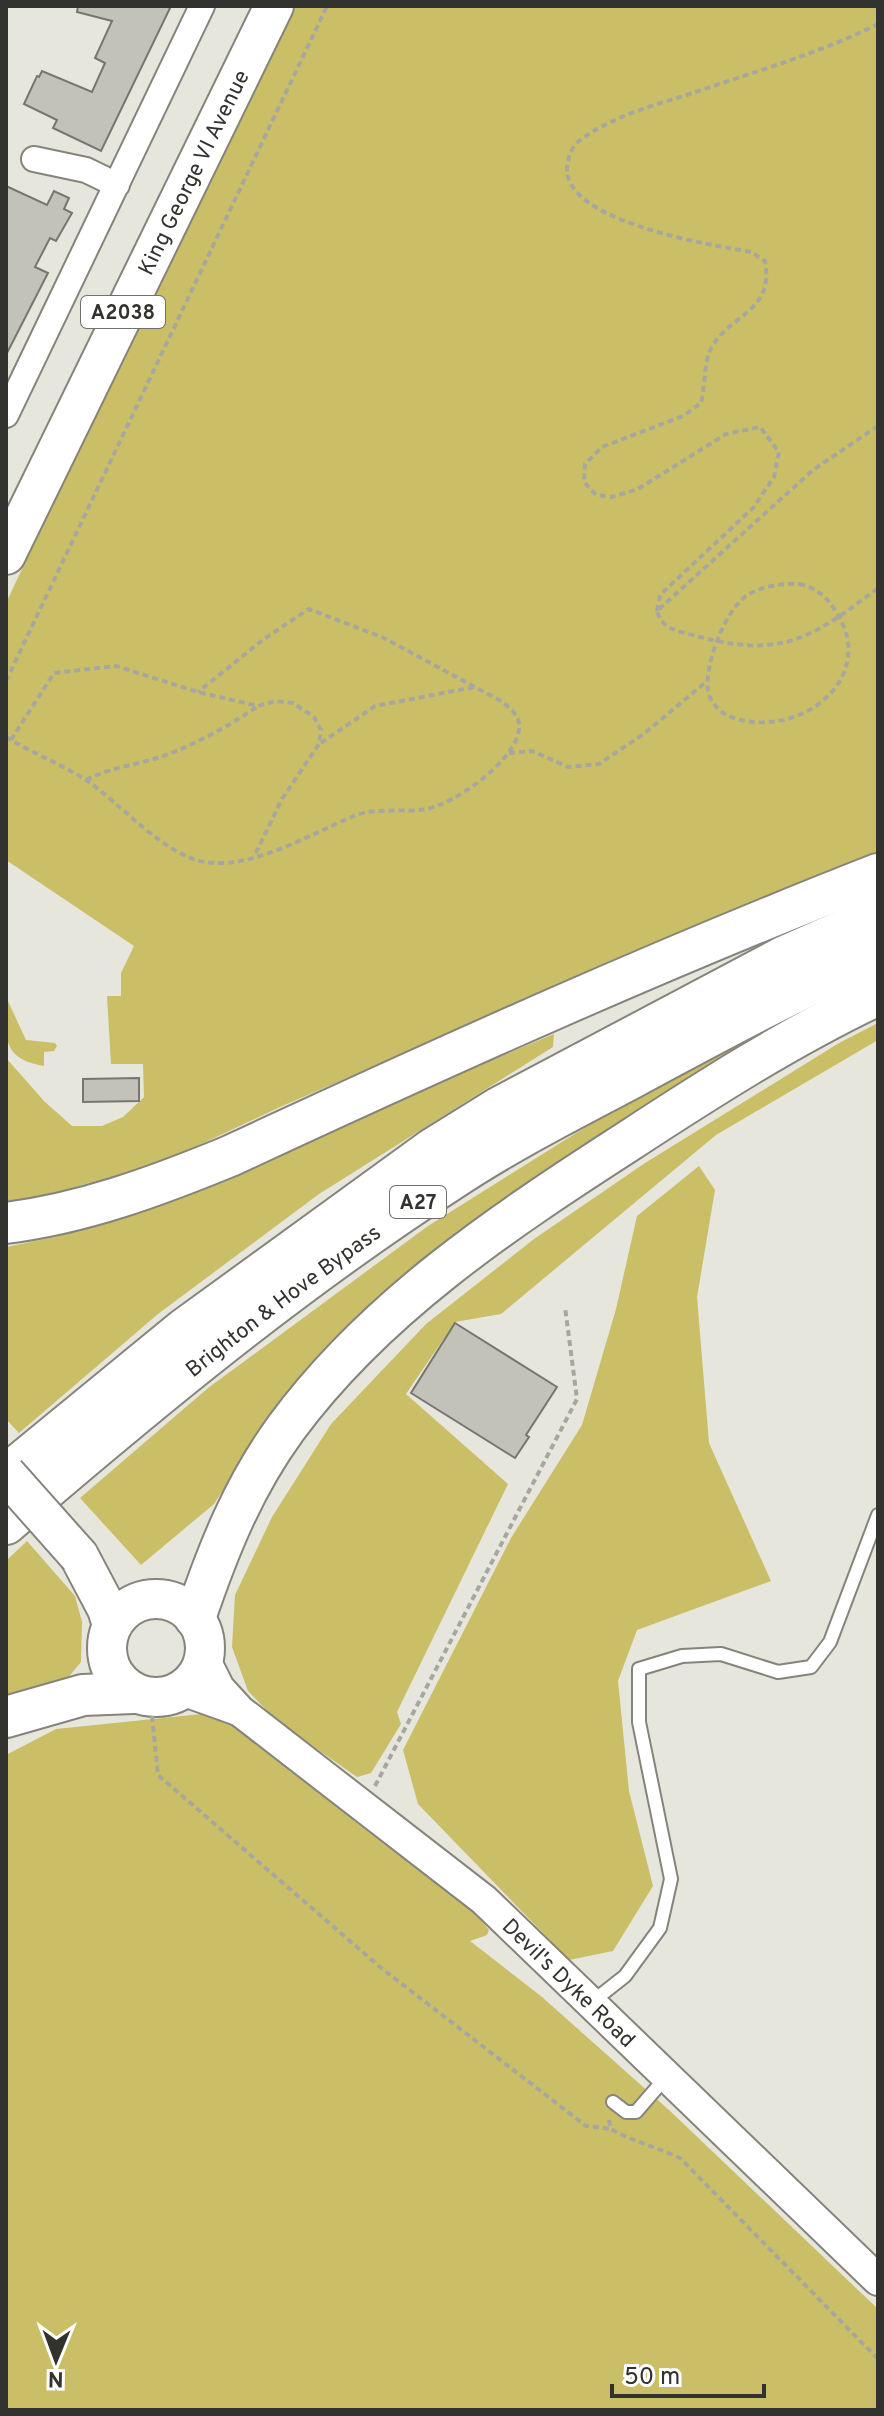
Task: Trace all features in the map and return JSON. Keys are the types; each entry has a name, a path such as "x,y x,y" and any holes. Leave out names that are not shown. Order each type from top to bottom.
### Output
{"highway":[{"path":"6,1223 83,1209 178,1177 557,1008 878,874"},
{"name":"Brighton & Hove Bypass","path":"6,1475 184,1329 432,1149 498,1108 785,956 878,915"},
{"name":"Brighton & Hove Bypass","path":"6,1524 204,1358 328,1265 452,1178 800,987 878,953"},
{"path":"195,1618 234,1513 260,1467 317,1390 390,1315 474,1245 577,1174 760,1059 878,995"},
{"path":"6,1717 83,1695 155,1693"}],"main road":[{"name":"King George VI Avenue","path":"6,555 274,6"},
{"path":"6,1475 79,1556 107,1609 125,1613"},
{"path":"154,1599 170,1600 184,1607 195,1618 202,1630 204,1658 192,1682 155,1693 120,1683 111,1671 106,1655 106,1639 125,1613 154,1599"}],"street":[{"path":"6,415 202,6"},
{"path":"34,159 86,170 117,185"},
{"name":"Devil's Dyke Road","path":"204,1658 219,1688 240,1711 484,1900 878,2280"},
{"name":"Devil's Dyke Road","path":"155,1693 240,1711"}],"lane":[{"path":"590,2004 625,1976 660,1928 671,1879 639,1722 639,1669 682,1656 721,1654 778,1672 811,1667 830,1642 878,1515"},
{"path":"613,2102 626,2112 636,2112 667,2076"}],"path":[{"path":"6,681 327,6"},
{"path":"878,24 836,45 646,108 580,139 568,156 567,175 574,191 598,208 647,229 751,252 765,261 768,279 763,294 747,313 721,334 709,354 701,403 683,416 602,447 585,464 584,482 596,495 612,497 638,489 726,434 760,427 779,452 774,477 753,508 660,595 657,611 667,627 716,641 766,647 793,640 839,617 878,588"},
{"path":"657,611 813,470 878,426"},
{"path":"799,584 819,591 839,617 848,636 850,655 848,665 822,702 805,713 771,722 750,722 731,717 715,705 708,693 716,641 748,595 773,586 799,584"},
{"path":"198,692 264,639 309,609 384,638 501,701 515,712 520,728 509,753 450,800 428,809 357,814 313,837 254,857 206,863 188,856 144,827 86,780 8,739 54,673 116,666 198,692 258,706"},
{"path":"509,753 532,751 568,767 599,764 645,733 708,680"},
{"path":"319,744 375,706 476,687"},
{"path":"86,780 126,765 167,755 241,719 265,702 276,701 304,708 319,723 319,744 282,799 254,857"},
{"path":"364,1807 577,1399 565,1307"},
{"path":"155,1693 158,1775 392,1977 586,2126 611,2129 626,2138 680,2158 878,2359"},
{"path":"611,2129 609,2121 613,2102"}],"shaded area":[{"path":"294,6 878,6 878,856 683,932 280,1107 159,1164 6,1206 6,1058 45,1102 72,1126 102,1126 123,1117 144,1097 143,1064 111,1064 107,996 121,996 121,973 134,946 6,860 6,603 122,357"},
{"path":"876,976 326,1358 232,1476 214,1504 141,1565 80,1498 208,1388 428,1226 624,1103 789,1013"},
{"path":"6,997 26,1040 55,1043 57,1046 54,1051 44,1052 44,1066 20,1057 8,1044"},
{"path":"878,1023 878,1040 716,1135 501,1314 455,1322 406,1394 508,1484 397,1712 401,1724 371,1773 357,1777 277,1721 248,1691 232,1647 235,1595 272,1517 331,1424 426,1324 534,1239 645,1163 839,1043"},
{"path":"554,1034 553,1047 319,1194 158,1314 19,1433 6,1419 6,1247 55,1237 224,1182 389,1103"},
{"path":"699,1166 715,1190 697,1297 709,1443 771,1581 637,1630 618,1681 629,1791 653,1886 613,1951 569,1960 418,1804 403,1750 511,1538 582,1425 616,1309 637,1216"},
{"path":"27,1541 75,1596 82,1622 81,1662 62,1685 6,1706 6,1561"},
{"path":"221,1712 357,1823 476,1914 489,1930 487,1935 470,1941 542,1997 669,2110 878,2309 878,2410 6,2410 6,1755 56,1729"}],"building":[{"path":"78,6 171,6 101,151 53,128 57,120 24,104 42,71 92,92 105,63 95,58 112,21 77,12"},
{"path":"6,186 47,205 54,191 69,198 64,209 72,213 56,241 50,238 35,267 48,273 6,355"},
{"path":"139,1078 139,1101 83,1102 83,1079"},
{"path":"455,1323 557,1387 515,1458 411,1393"}]}
